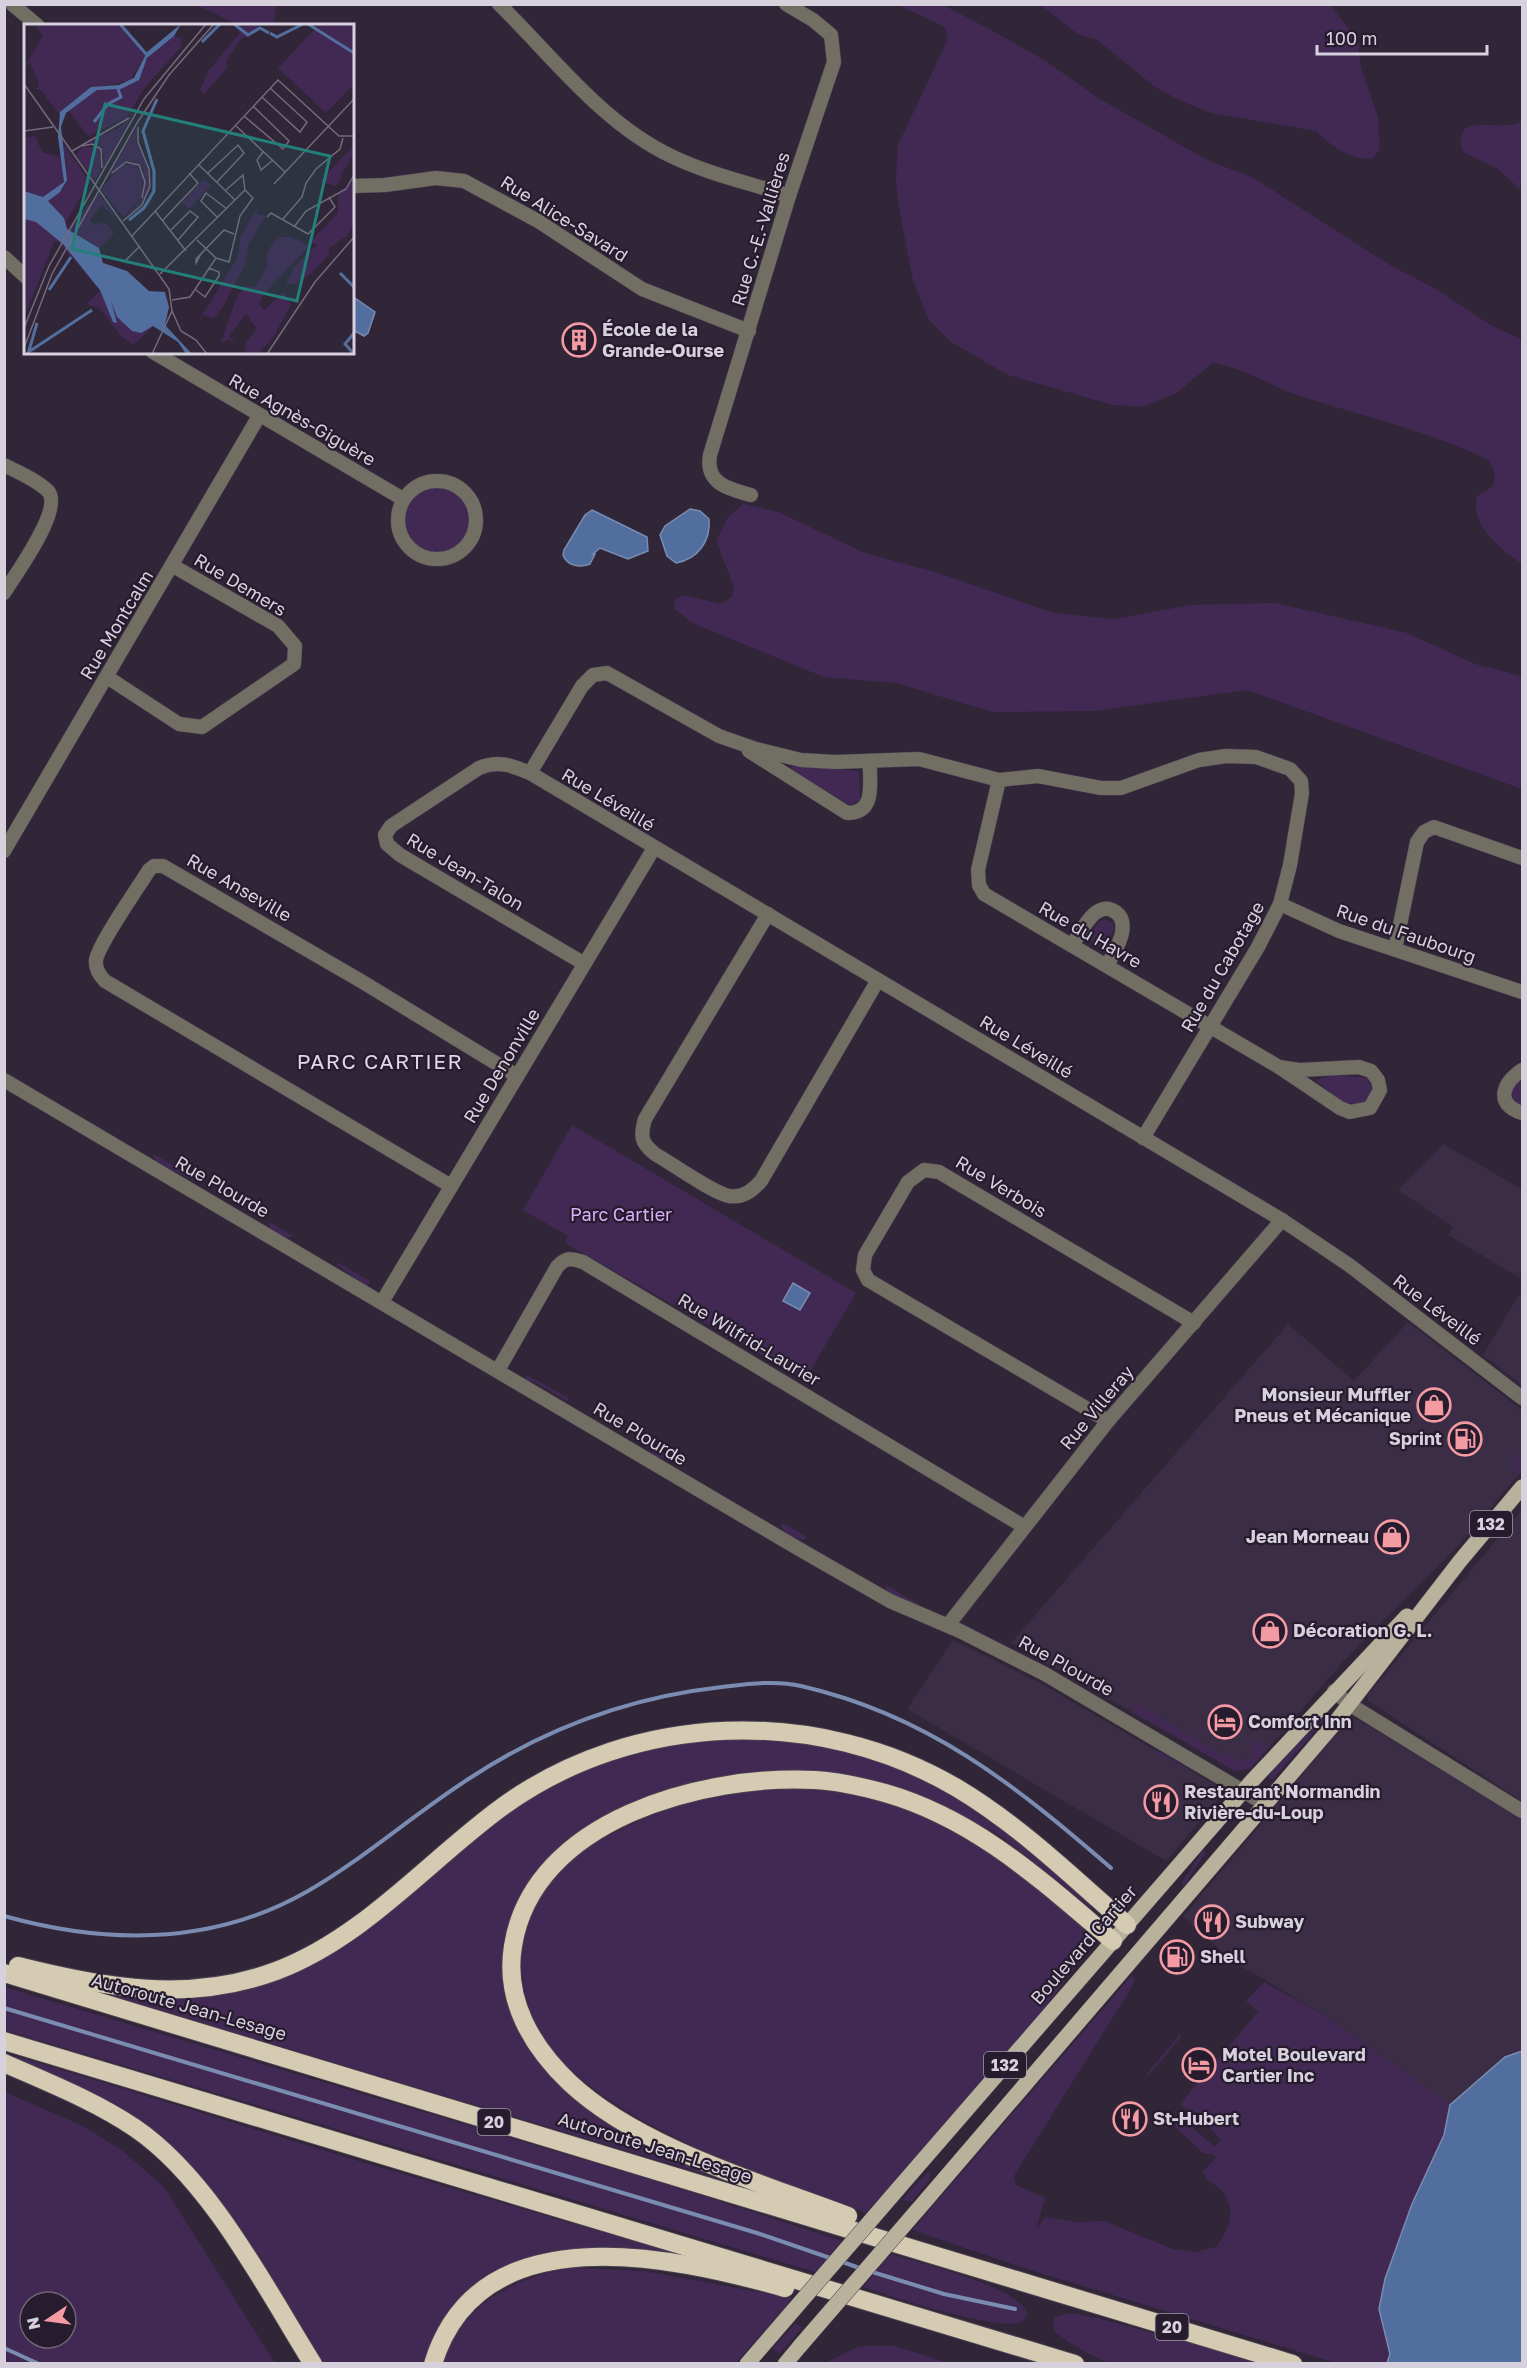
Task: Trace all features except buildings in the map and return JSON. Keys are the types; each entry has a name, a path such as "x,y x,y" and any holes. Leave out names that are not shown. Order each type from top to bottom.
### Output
{"highway":[{"path":"4,1963 148,1990 207,1988 275,1971 321,1950 357,1927 504,1805 549,1778 615,1749 645,1741 698,1732 737,1730 785,1732 840,1741 880,1752 924,1770 1004,1819 1127,1925"},
{"path":"984,2268 701,2159 657,2138 592,2101 570,2083 538,2048 529,2034 517,2004 511,1967 516,1929 523,1910 532,1891 557,1860 583,1840 620,1818 690,1792 721,1786 758,1781 819,1780 885,1793 963,1824 1008,1854 1113,1941"},
{"name":"Autoroute Jean-Lesage","path":"4,1973 984,2268 1293,2364"},
{"path":"4,2041 1074,2364"},
{"path":"4,2063 64,2089 135,2128 178,2164 223,2222 313,2364"},
{"path":"434,2364 441,2339 454,2318 486,2287 523,2268 586,2257 631,2259 706,2270 999,2341"}],"main road":[{"name":"Boulevard Cartier","path":"785,2364 1265,1804 1349,1704 1460,1561 1522,1487"},
{"name":"Boulevard Cartier","path":"747,2364 1243,1791 1334,1691 1460,1561"},
{"path":"1127,1925 1146,1942"},
{"path":"1113,1941 1133,1959"}],"street":[{"path":"12,4 36,24"},
{"path":"499,4 603,110 642,139 680,160 789,196"},
{"name":"Rue C.-E.-Vallières","path":"751,495 717,482 710,472 709,461 789,196 834,62 835,51 831,35 824,28 786,4"},
{"name":"Rue Alice-Savard","path":"354,186 436,178 464,181 538,221 642,289 749,331"},
{"path":"4,257 24,276"},
{"path":"4,274 24,278"},
{"name":"Rue Agnès-Giguère","path":"156,354 403,499"},
{"name":"Rue Montcalm","path":"4,851 259,416"},
{"path":"4,465 42,487 52,499 48,521 4,593"},
{"path":"443,481 457,486 469,497 475,511 476,526 471,541 460,552 446,558 431,559 416,554 405,543 398,529 398,514 403,499 414,488 428,482 443,481"},
{"name":"Rue Demers","path":"107,677 179,724 202,726 264,687 294,664 295,646 278,626 172,566"},
{"name":"Rue du Cabotage","path":"530,773 587,678 600,672 631,684 698,726 738,743 801,760 919,759 999,780 1038,776 1080,785 1121,788 1198,760 1226,756 1256,758 1290,769 1301,781 1302,793 1290,865 1280,904 1258,947 1143,1138"},
{"name":"Rue du Cabotage","path":"738,743 847,813 863,810 868,804 870,761"},
{"name":"Rue Léveillé","path":"491,763 509,764 530,773 1282,1220 1357,1271 1522,1398"},
{"name":"Rue Jean-Talon","path":"491,763 479,768 391,826 385,835 387,844 400,855 583,963"},
{"name":"Rue du Havre","path":"999,780 978,870 979,885 984,894 1279,1067 1323,1099 1350,1112 1370,1108 1380,1090 1378,1080 1371,1071 1359,1067 1299,1070 1279,1067"},
{"path":"1395,949 1417,842 1424,832 1434,827 1522,858"},
{"name":"Rue Denonville","path":"382,1302 583,963 654,848"},
{"name":"Rue Anseville","path":"451,1186 105,981 99,975 96,966 101,948 149,870 154,866 163,866 361,981 517,1076"},
{"name":"Rue du Faubourg","path":"1280,904 1339,931 1522,992"},
{"path":"1072,945 1095,913 1104,909 1112,910 1120,916 1123,925 1121,938 1107,965"},
{"path":"768,914 645,1119 641,1138 645,1146 655,1154 727,1196 741,1196 751,1192 761,1181 878,980"},
{"path":"1522,1070 1508,1081 1504,1090 1505,1101 1511,1108 1522,1113"},
{"name":"Rue Plourde","path":"4,1080 870,1590 921,1616 948,1625 1045,1674 1265,1804"},
{"name":"Rue Verbois","path":"1108,1421 868,1280 863,1270 865,1255 908,1182 924,1170 939,1172 1194,1323"},
{"name":"Rue Villeray","path":"948,1625 1023,1526 1108,1421 1282,1220"},
{"name":"Rue Wilfrid-Laurier","path":"498,1370 557,1267 563,1260 571,1258 702,1333 1023,1526"},
{"path":"1334,1691 1349,1704 1522,1811"}],"shaded area":[{"path":"1443,1144 1522,1189 1522,1279 1448,1235 1453,1227 1398,1190"},
{"path":"1522,1290 1522,1385 1483,1355"},
{"path":"1408,1322 1522,1410 1522,1471 1456,1548 1343,1662 1251,1768 1235,1771 1011,1643 1288,1324 1354,1381"},
{"path":"1522,1509 1522,1801 1368,1701 1367,1696"},
{"path":"953,1640 1040,1683 1215,1785 1218,1794 1216,1803 1166,1861 907,1709"},
{"path":"1352,1719 1359,1720 1522,1818 1522,2051 1505,2057 1450,2105 1324,2015 1234,1962 1183,1917 1345,1723"}],"green space":[{"path":"196,5 276,5 274,24 237,24"},
{"path":"898,5 943,5 991,30 1044,60 1100,99 1209,161 1252,177 1390,265 1436,289 1489,324 1522,340 1522,564 1496,544 1478,517 1477,496 1493,486 1495,473 1489,460 1444,441 1306,398 1237,369 1212,363 1177,393 1142,407 1113,405 1008,375 951,342 928,319 913,280 899,209 896,178 898,145 948,39 945,27"},
{"path":"1041,5 1330,5 1358,41 1361,68 1378,117 1380,149 1372,159 1364,159 1334,146 1316,131 1211,113 1179,100 1155,87 1096,39 1079,35"},
{"path":"1522,121 1522,191 1498,169 1463,152 1460,141 1464,129 1471,126 1508,125"},
{"path":"431,488 443,488 460,497 467,508 469,520 467,532 460,543 443,552 431,552 419,547 410,538 405,526 405,514 410,502 419,493"},
{"path":"743,504 778,512 865,553 938,573 1054,613 1115,619 1190,605 1275,603 1407,633 1475,664 1522,676 1522,789 1247,690 1094,711 992,712 896,683 824,677 692,623 674,608 675,599 684,595 721,604 732,597 734,587 716,541 728,517"},
{"path":"791,766 859,771 860,800 850,805 792,771"},
{"path":"1104,919 1113,923 1114,930 1104,946 1094,947 1091,935 1097,924"},
{"path":"1338,1075 1367,1078 1371,1086 1370,1097 1364,1102 1350,1104 1336,1097 1317,1081"},
{"path":"1522,1080 1522,1107 1514,1101 1512,1094 1515,1086"},
{"name":"Parc Cartier","path":"572,1125 856,1293 805,1380 565,1243 568,1236 523,1210"},
{"path":"154,1154 196,1179 195,1181 157,1163"},
{"path":"270,1222 293,1236 287,1238 272,1231"},
{"path":"337,1262 370,1281 367,1287 337,1265"},
{"path":"527,1375 569,1398 567,1401 535,1382 527,1381 525,1378"},
{"path":"643,1441 670,1457 669,1459 655,1457 651,1450 640,1443"},
{"path":"1522,1448 1522,1471 1519,1475 1515,1472 1513,1460"},
{"path":"783,1523 807,1537 804,1540 789,1536 781,1527"},
{"path":"886,1585 930,1611 929,1613 892,1596 885,1588"},
{"path":"1137,1704 1222,1755 1232,1753 1235,1762 1253,1758 1250,1748 1254,1742 1261,1741 1269,1747 1251,1768 1235,1771 1134,1712 1133,1705"},
{"path":"1326,1711 1330,1715 1272,1780 1268,1776"},
{"path":"711,1739 797,1741 873,1757 946,1790 1012,1832 1094,1906 1092,1909 1006,1840 987,1828 927,1801 771,1774 579,1834 565,1844 539,1870 518,1899 507,1933 506,1958 536,2057 723,2175 721,2179 104,1993 105,1989 175,1999 210,1996 249,1989 292,1973 495,1821 561,1780 636,1751"},
{"path":"1158,1751 1194,1772 1195,1773 1156,1753"},
{"path":"768,1788 806,1788 850,1794 890,1805 927,1818 961,1835 1026,1879 1091,1933 1087,1951 1039,2016 866,2213 748,2169 668,2134 596,2091 566,2065 539,2030 528,2003 522,1974 525,1935 537,1902 558,1873 575,1857 597,1842 650,1816 707,1798"},
{"path":"1203,1850 1206,1852 1184,1886 1181,1884"},
{"path":"1132,1975 1135,1980 1130,1990 1014,2176 1016,2185 1045,2198 1036,2230 1045,2217 1076,2222 1104,2221 1173,2249 1195,2252 1216,2247 1228,2226 1229,2204 1226,2196 1208,2180 1203,2172 1217,2156 1203,2153 1174,2126 1181,2118 1215,2147 1221,2140 1196,2112 1193,2115 1180,2104 1258,2012 1246,2001 1264,1982 1324,2015 1450,2104 1505,2057 1522,2051 1482,2363 1336,2363 1024,2268 912,2230"},
{"path":"4,1987 672,2186 842,2241 815,2272 5,2030"},
{"path":"1180,2034 1181,2037 1150,2074 1146,2075"},
{"path":"16,2056 352,2159 673,2253 672,2257 614,2250 580,2249 553,2251 527,2258 504,2267 484,2280 465,2297 449,2316 436,2338 426,2363 322,2363 204,2181 14,2059"},
{"path":"5,2092 87,2128 124,2152 164,2187 275,2363 5,2363"},
{"path":"929,2171 930,2179 911,2202 902,2200"},
{"path":"891,2254 987,2285 1005,2293 1019,2303 1027,2313 1023,2321 1012,2324 993,2322 919,2305 863,2287"},
{"path":"575,2268 644,2271 793,2298 736,2363 442,2364 451,2343 463,2325 477,2309 494,2296 532,2278"},
{"path":"1071,2313 1266,2363 1111,2363 1081,2350 1054,2331 1053,2317"},
{"path":"795,2324 803,2327 779,2354 773,2348"},
{"path":"859,2346 895,2346 949,2363 825,2363"}],"water":[{"path":"354,297 375,312 368,333 364,336 354,331"},
{"path":"690,509 700,511 709,519 708,535 697,553 691,558 676,563 667,556 660,535 665,526"},
{"path":"592,510 647,537 648,551 628,559 600,548 593,554 595,554 590,564 578,566 567,562 563,555 564,550 585,515"},
{"path":"793,1283 810,1293 800,1310 783,1301"},
{"path":"1522,2051 1522,2363 1387,2363 1390,2354 1379,2309 1385,2279 1412,2204 1444,2135 1450,2105 1505,2057"}],"waterway":[{"path":"4,1916 82,1932 121,1935 160,1935 235,1922 272,1909 308,1891 350,1864 470,1778 499,1760 559,1730 622,1707 655,1698 762,1683 791,1684 847,1699 890,1715 930,1734 1004,1782 1111,1868"},
{"path":"4,2008 757,2233 833,2259"},
{"path":"840,2261 862,2269"},
{"path":"869,2271 944,2294 1015,2309"},
{"path":"4,2348 39,2364"}],"place":[{"name":"École de la Grande-Ourse","path":"579,340"},
{"name":"Monsieur Muffler Pneus et Mécanique","path":"1434,1405"},
{"name":"Sprint","path":"1465,1439"},
{"name":"Jean Morneau","path":"1392,1537"},
{"name":"Décoration G. L.","path":"1270,1631"},
{"name":"Comfort Inn","path":"1225,1722"},
{"name":"Restaurant Normandin Rivière-du-Loup","path":"1161,1802"},
{"name":"Subway","path":"1212,1922"},
{"name":"Shell","path":"1177,1957"},
{"name":"Motel Boulevard Cartier Inc","path":"1199,2065"},
{"name":"St-Hubert","path":"1130,2119"}],"district":[{"name":"PARC CARTIER","path":"380,1062"}]}
